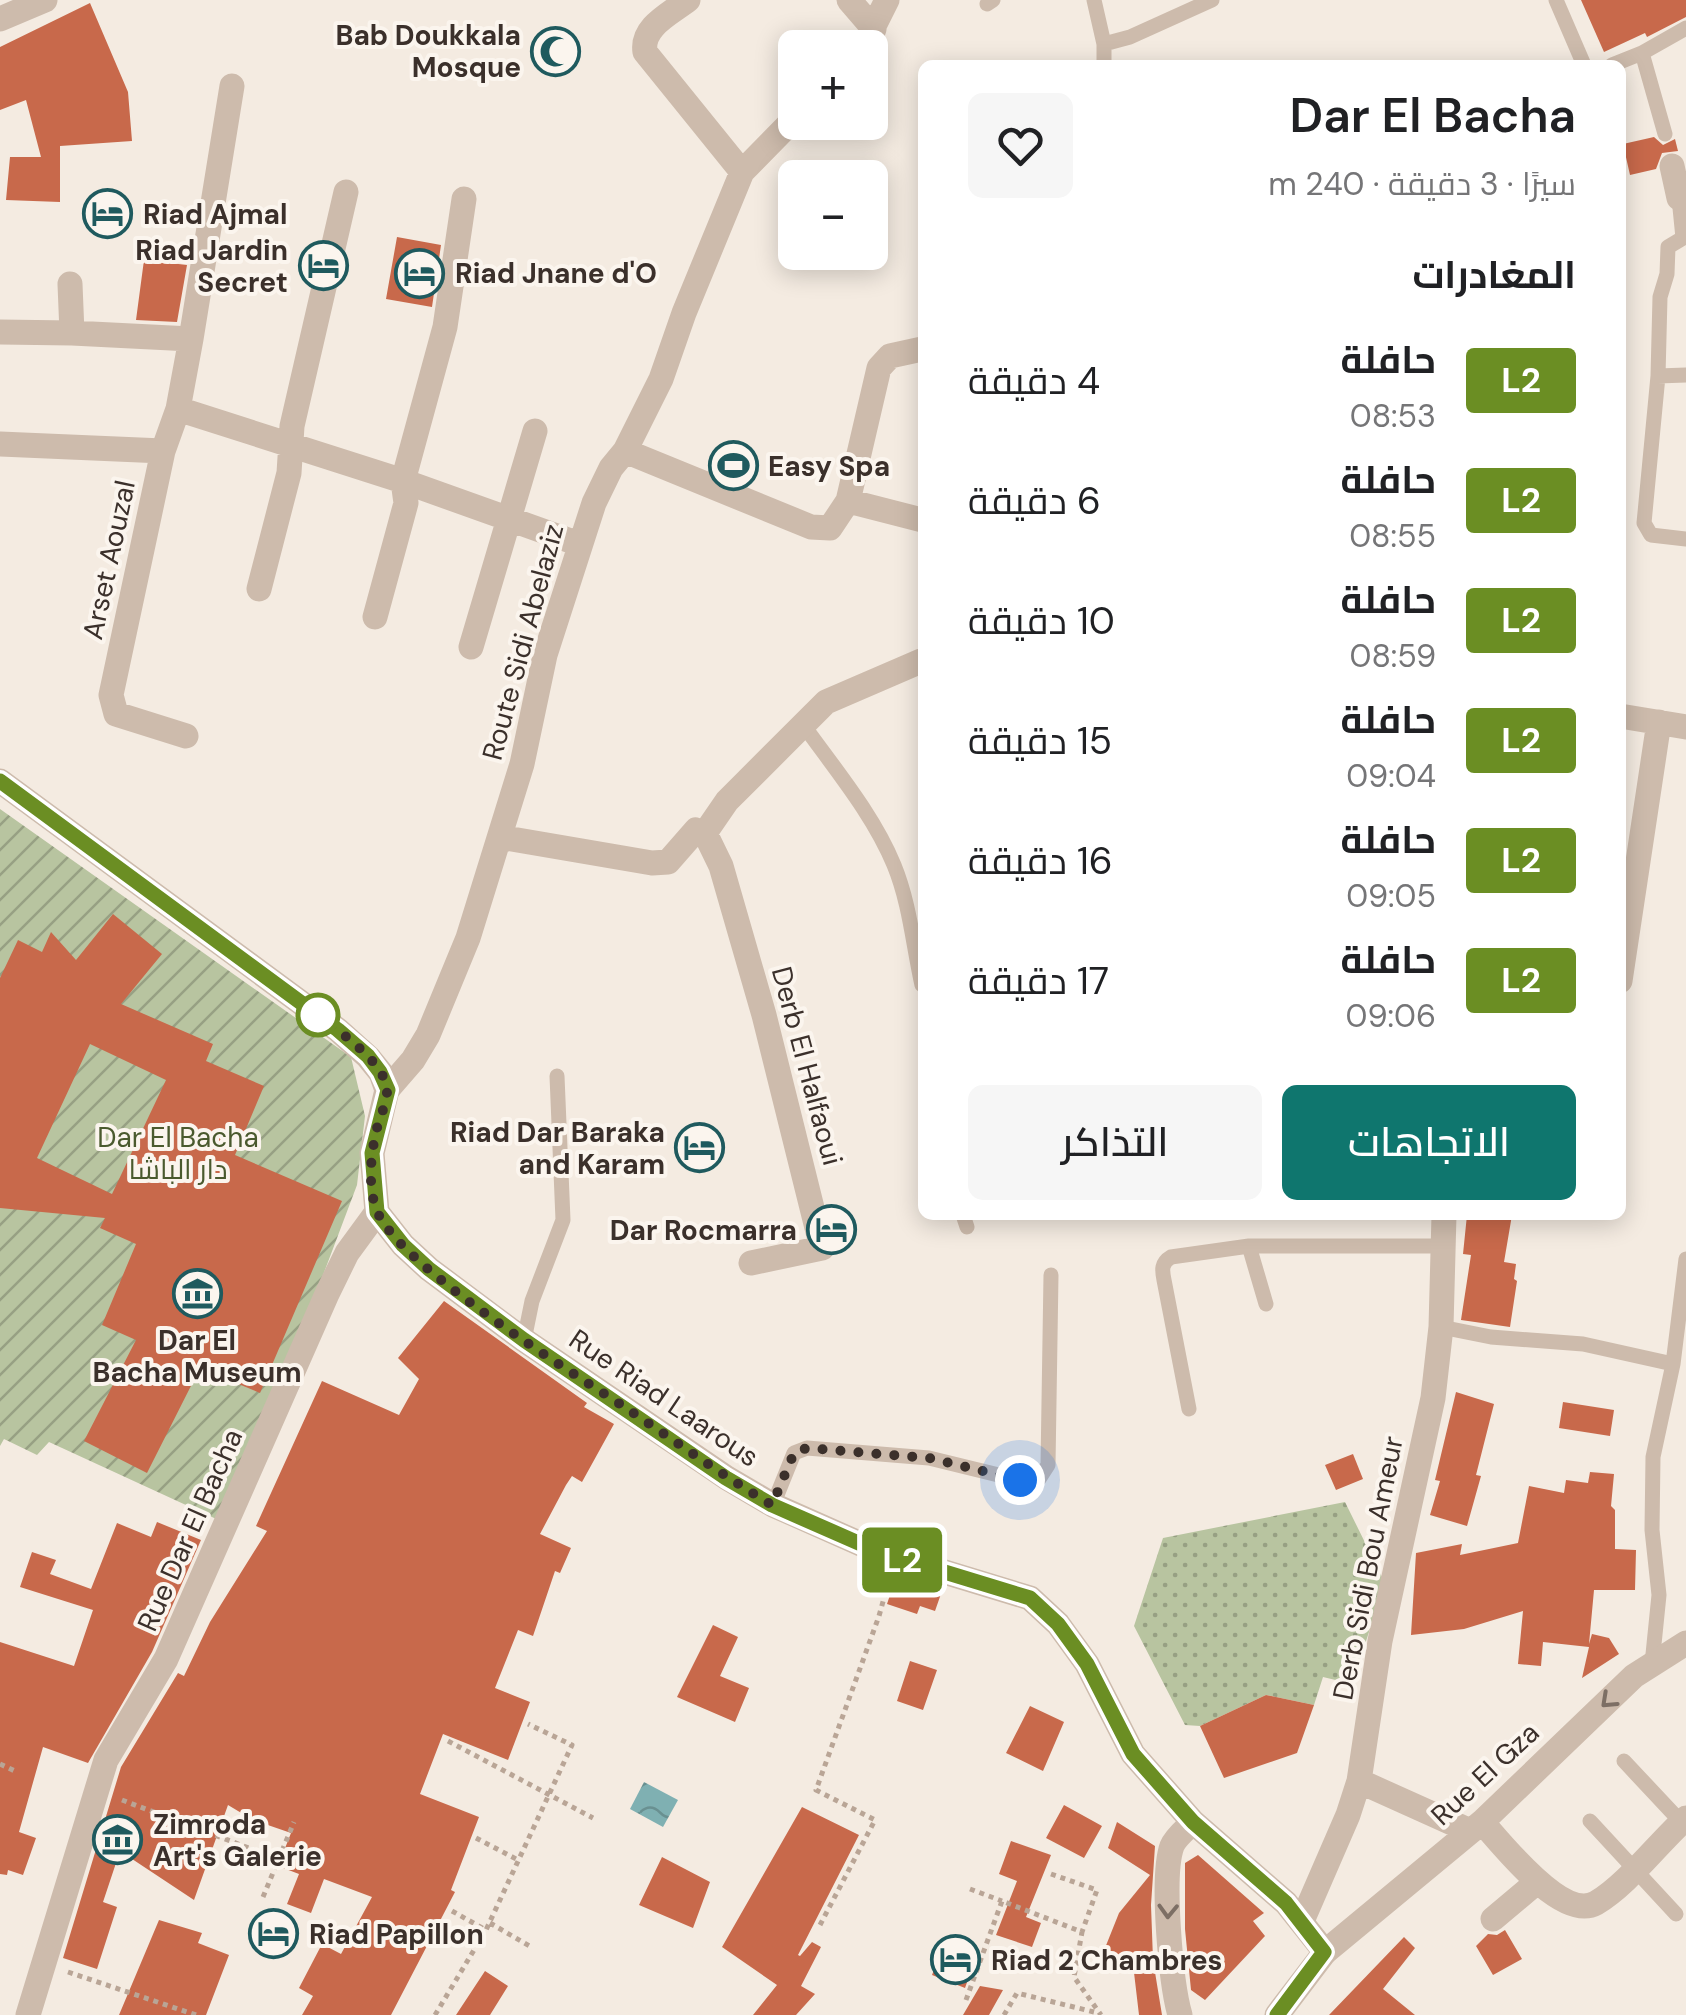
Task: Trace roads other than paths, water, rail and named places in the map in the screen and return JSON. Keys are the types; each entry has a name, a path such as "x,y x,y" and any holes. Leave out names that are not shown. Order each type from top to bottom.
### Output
{"street":[{"path":"0,5 1,19 45,0"},
{"path":"688,0 648,32 646,52 742,172"},
{"path":"849,0 865,30"},
{"path":"873,30 888,0"},
{"name":"Arset Aouzal","path":"186,736 116,714 110,694 163,451 178,409 232,86"},
{"name":"Route Sidi Abelaziz","path":"388,1090 412,1060 443,1002 522,764 545,655 579,544 611,468 625,452 661,379 742,172 778,135"},
{"path":"1672,166 1678,198"},
{"path":"260,589 289,473 290,444 346,192"},
{"path":"375,617 406,502 403,480 445,327 464,198"},
{"path":"70,284 72,333"},
{"path":"0,332 192,339"},
{"path":"625,452 811,527 830,528 848,501 879,368 890,356 918,350"},
{"path":"178,409 403,480 579,544"},
{"path":"471,646 535,430"},
{"path":"0,444 163,451"},
{"path":"848,501 918,519"},
{"path":"500,837 652,863 668,862 696,830 704,833 727,800 826,702 918,661"},
{"path":"1626,717 1686,727"},
{"path":"1626,940 1659,722"},
{"path":"0,781 368,1056 388,1090 372,1153 377,1212"},
{"name":"Derb El Halfaoui","path":"704,833 721,866 764,1015 822,1248 751,1262"},
{"name":"Rue Riad Laarous","path":"377,1212 403,1245 429,1269 524,1340 726,1478 803,1521 894,1558 1030,1598 1058,1624 1087,1664 1133,1754 1193,1822 1286,1903 1324,1952"},
{"name":"Rue Dar El Bacha","path":"28,2015 106,1760 166,1659 347,1253 377,1212"},
{"name":"Derb Sidi Bou Ameur","path":"1302,1922 1343,1828 1358,1782 1392,1575 1433,1398 1444,1220"},
{"name":"Rue El Gza","path":"1324,1952 1476,1826 1634,1676 1686,1643"},
{"path":"1358,1782 1476,1826 1537,1882 1558,1897 1585,1906 1596,1903 1683,1820"},
{"path":"1180,2015 1168,1929 1168,1881 1172,1844 1193,1822"},
{"path":"1494,1920 1537,1882"},
{"path":"1276,2015 1324,1952"}],"lane":[{"path":"1094,0 1104,60"},
{"path":"1104,44 1130,38 1212,0"},
{"path":"1556,0 1582,60"},
{"path":"1626,60 1686,28"},
{"path":"1642,54 1665,134"},
{"path":"1678,198 1684,232 1683,238 1667,250 1667,274 1660,297 1658,376 1644,522 1651,535 1686,539"},
{"path":"1658,376 1686,375"},
{"path":"802,723 866,815 893,863 906,901 918,964"},
{"path":"524,1340 532,1300 563,1220 557,1076"},
{"path":"1190,1410 1162,1265 1171,1257 1250,1246 1442,1246"},
{"path":"1250,1246 1266,1304"},
{"path":"1652,1664 1658,1595 1652,1530 1653,1457 1673,1364 1686,1259"},
{"path":"772,1505 794,1453 807,1448 929,1458 1030,1482 1039,1480 1048,1465 1052,1275"},
{"path":"1440,1326 1491,1336 1583,1344 1673,1364"},
{"path":"1624,1762 1683,1820"},
{"path":"1590,1821 1676,1914"}],"water":[{"path":"644,1782 678,1800 663,1827 630,1809"}],"place":[{"name":"Bab Doukkala Mosque","path":"556,51"},
{"name":"Riad Ajmal","path":"108,214"},
{"name":"Riad Jardin Secret","path":"323,266"},
{"name":"Riad Jnane d'O","path":"420,273"},
{"name":"Easy Spa","path":"733,466"},
{"name":"Riad Dar Baraka and Karam","path":"700,1148"},
{"name":"Dar Rocmarra","path":"832,1230"},
{"name":"Dar El Bacha Museum","path":"197,1293"},
{"name":"Zimroda Art's Galerie","path":"118,1840"},
{"name":"Riad Papillon","path":"274,1934"},
{"name":"Riad 2 Chambres","path":"956,1960"}],"park label":[{"name":"Dar El Bacha دار الباشا","path":"178,1153"}]}
